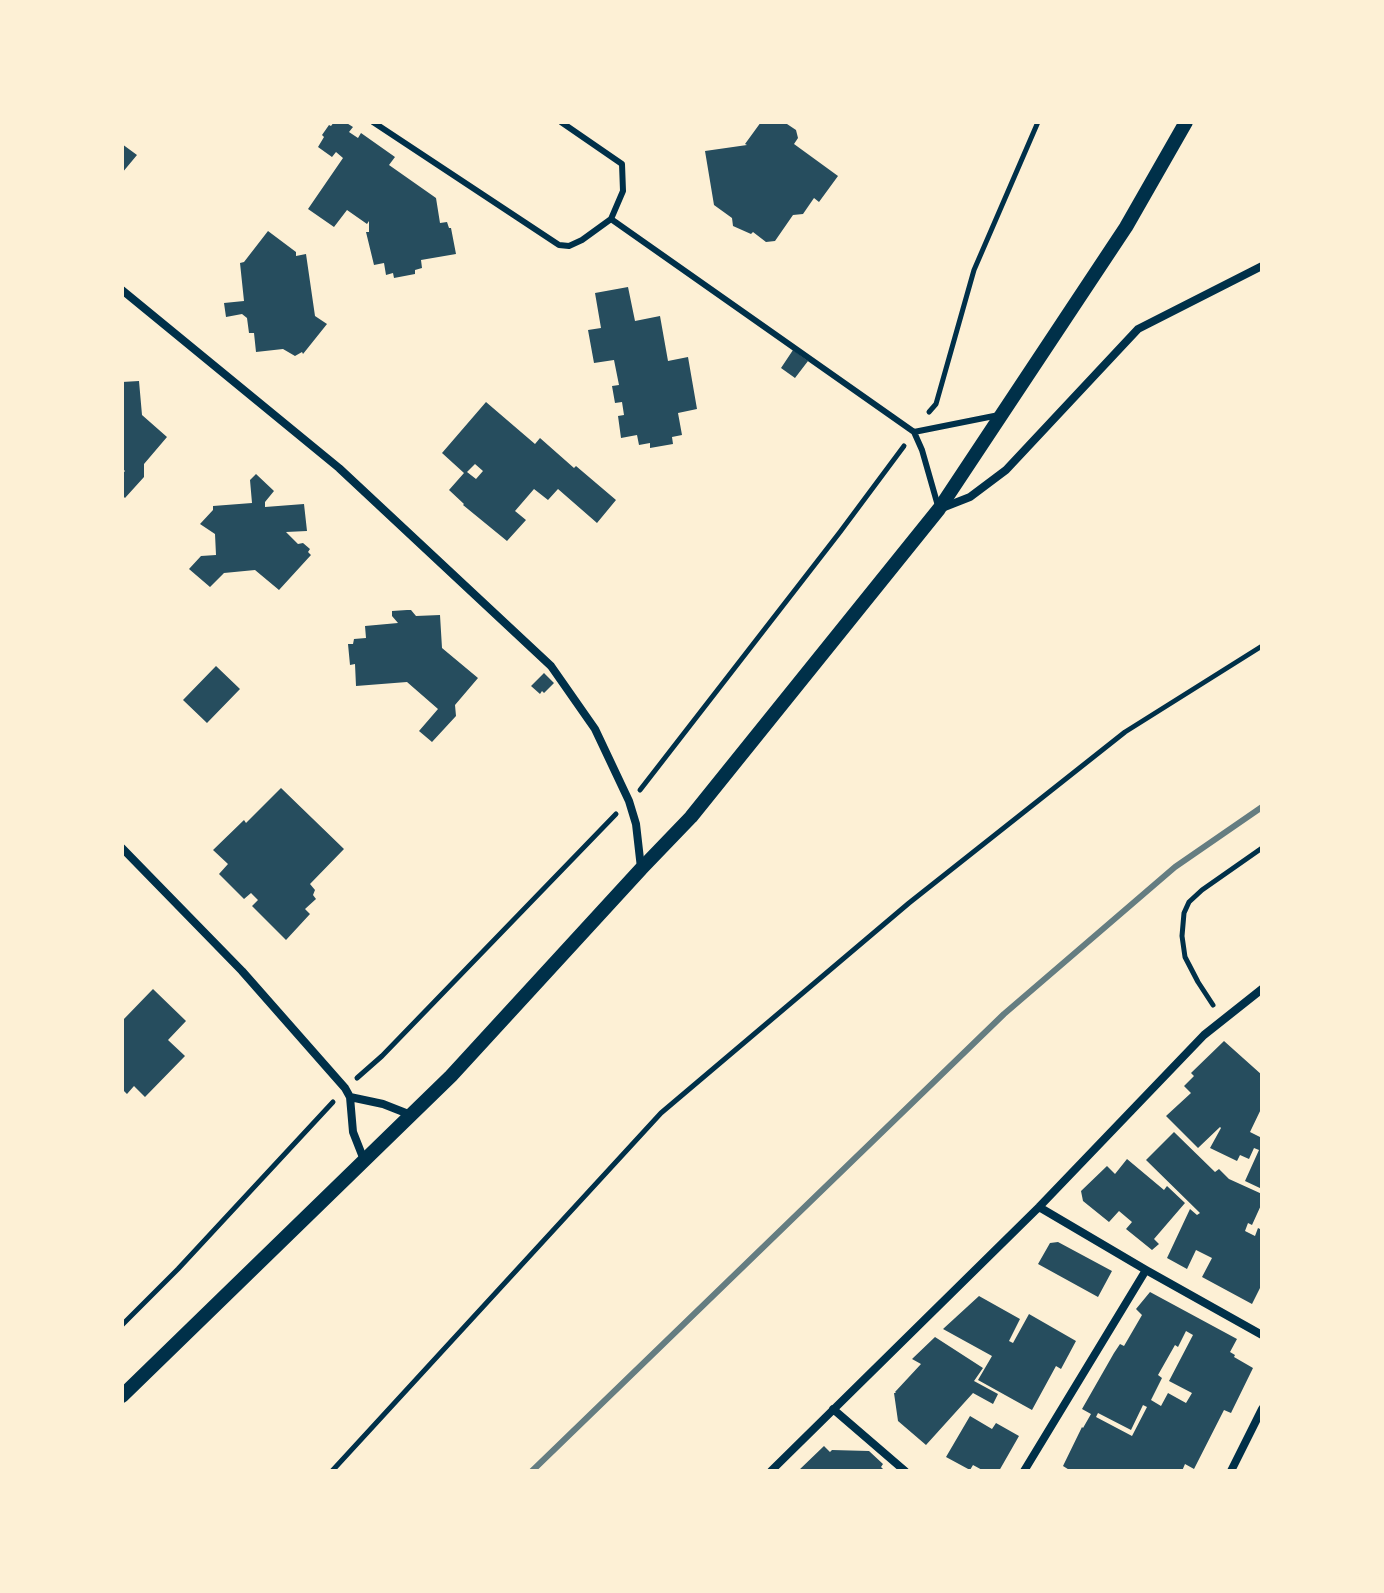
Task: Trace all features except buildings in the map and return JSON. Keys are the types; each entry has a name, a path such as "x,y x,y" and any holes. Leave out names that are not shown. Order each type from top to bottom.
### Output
{"street":[{"path":"122,1396 451,1076 691,817 939,509 1126,227 1180,126"},
{"path":"939,509 970,497 1006,470 1138,329 1262,266"},
{"path":"122,290 339,468 551,666 595,729 629,801 636,824 641,869"},
{"path":"122,848 242,971 350,1097 353,1132 364,1161"},
{"path":"771,1471 1039,1207 1204,1035 1262,989"},
{"path":"350,1097 383,1104 411,1115"},
{"path":"1039,1207 1262,1335"},
{"path":"1024,1471 1146,1270"},
{"path":"833,1409 905,1471"},
{"path":"1231,1471 1262,1409"}],"lane":[{"path":"373,122 559,245 569,246 611,219 623,191 622,164 561,122"},
{"path":"611,219 914,432 939,509"},
{"path":"914,432 1003,414"}],"path":[{"path":"332,1471 661,1113 909,903 1125,732 1262,646"},
{"path":"1223,1019 1185,957 1182,936 1184,913 1189,902 1202,890 1262,848"}],"railway":[{"path":"532,1471 1004,1014 1175,867 1262,807"}]}
